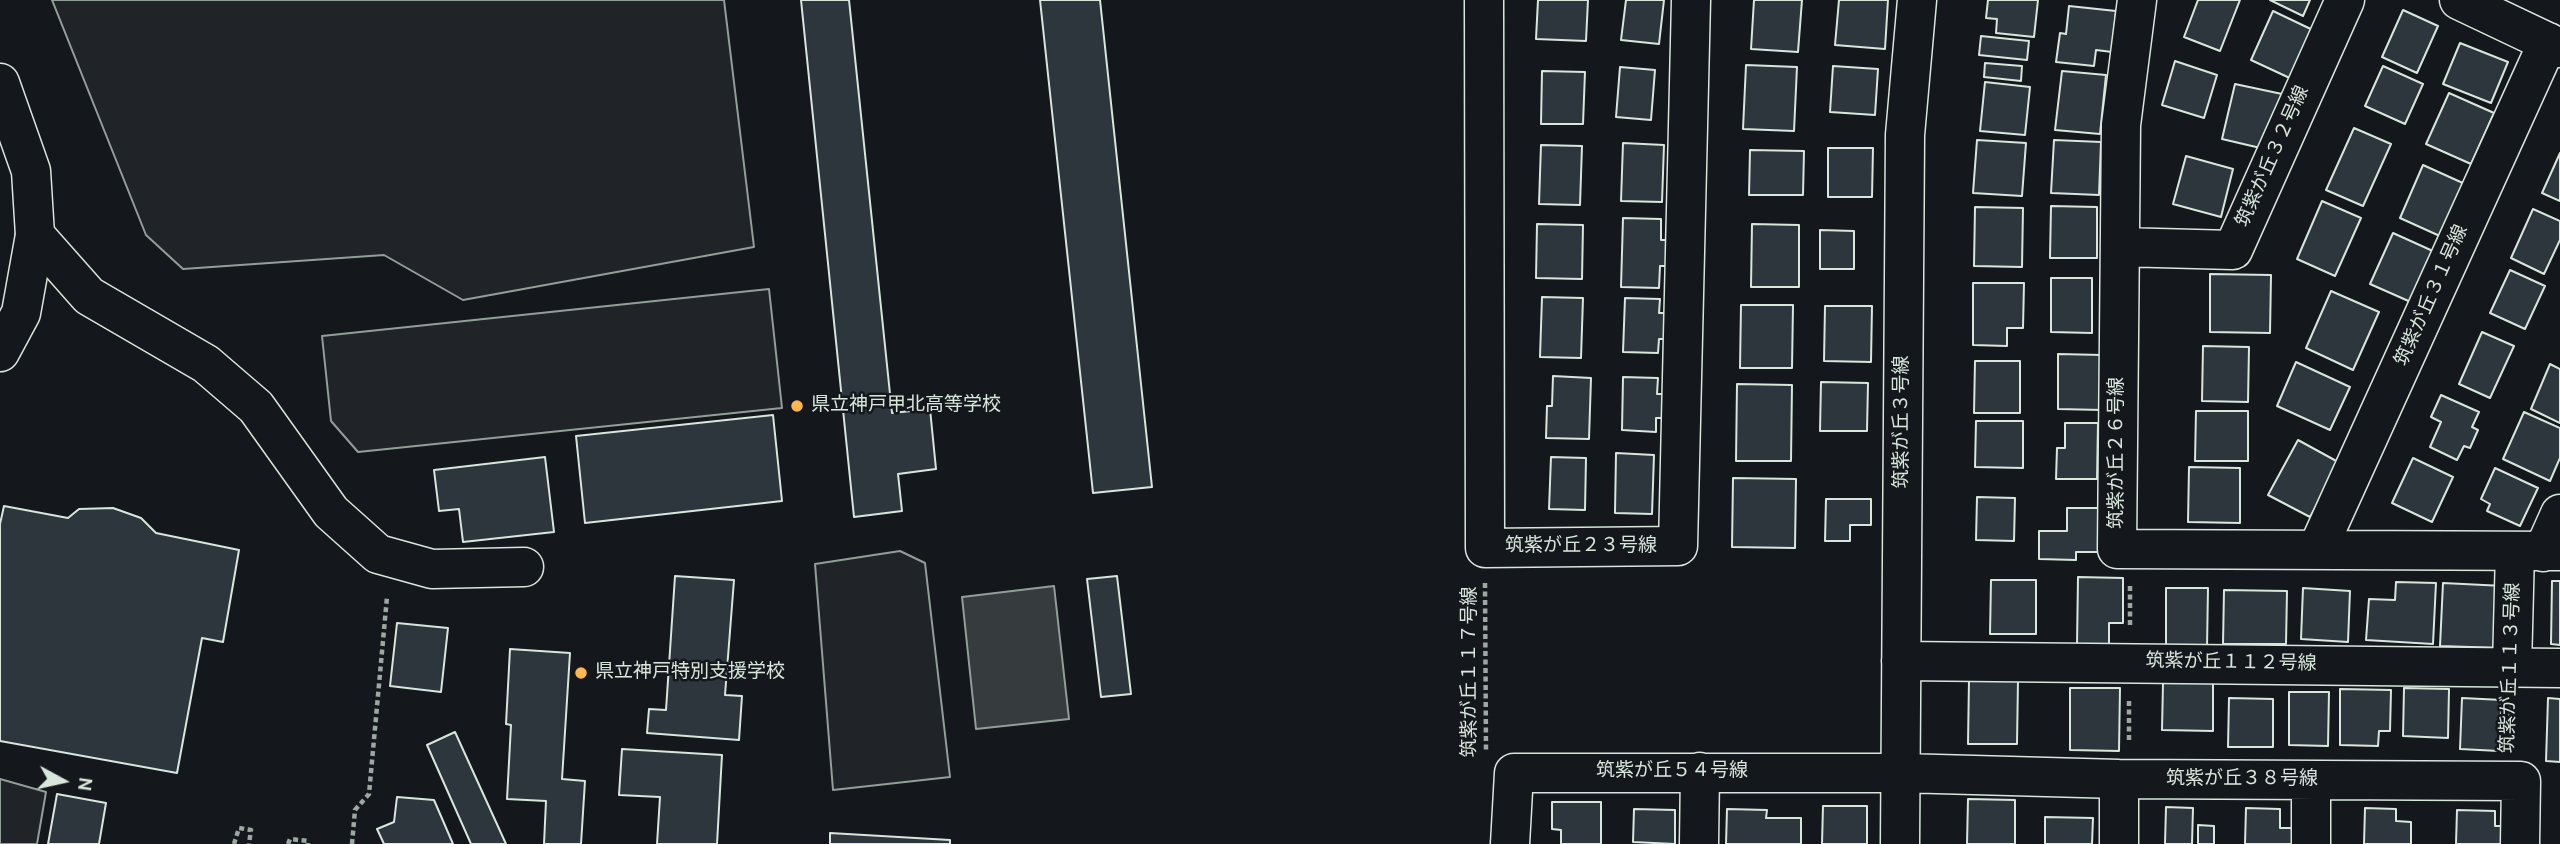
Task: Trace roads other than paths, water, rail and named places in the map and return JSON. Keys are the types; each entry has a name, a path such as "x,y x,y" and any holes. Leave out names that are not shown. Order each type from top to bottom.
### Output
{"street":[{"name":"筑紫が丘２３号線","path":"1484,0 1485,548 1678,546 1691,0"},
{"name":"筑紫が丘３号線","path":"1900,844 1905,135 1917,0"},
{"name":"筑紫が丘２６号線","path":"2137,0 2122,125 2117,549 2539,551"},
{"name":"筑紫が丘３２号線","path":"2120,247 2233,250 2345,0"},
{"path":"2459,0 2554,45"},
{"name":"筑紫が丘３１号線","path":"2317,550 2554,45"},
{"path":"0,83 31,171 35,235 21,313 0,352"},
{"path":"35,235 89,296 205,364 256,407 331,512 378,554 432,569 524,568"},
{"path":"2539,551 2560,513"},
{"name":"筑紫が丘１１３号線","path":"2512,667 2539,551"},
{"name":"筑紫が丘１１２号線","path":"1902,661 2560,668"},
{"path":"1699,772 1699,844"},
{"name":"筑紫が丘５４号線","path":"1510,844 1514,773 1901,773"},
{"name":"筑紫が丘３８号線","path":"1901,773 2119,779 2521,781 2520,844"},
{"path":"2119,779 2119,844"},
{"path":"2311,780 2311,844"}],"place":[{"name":"県立神戸甲北高等学校","path":"797,406"},
{"name":"県立神戸特別支援学校","path":"581,673"}]}
